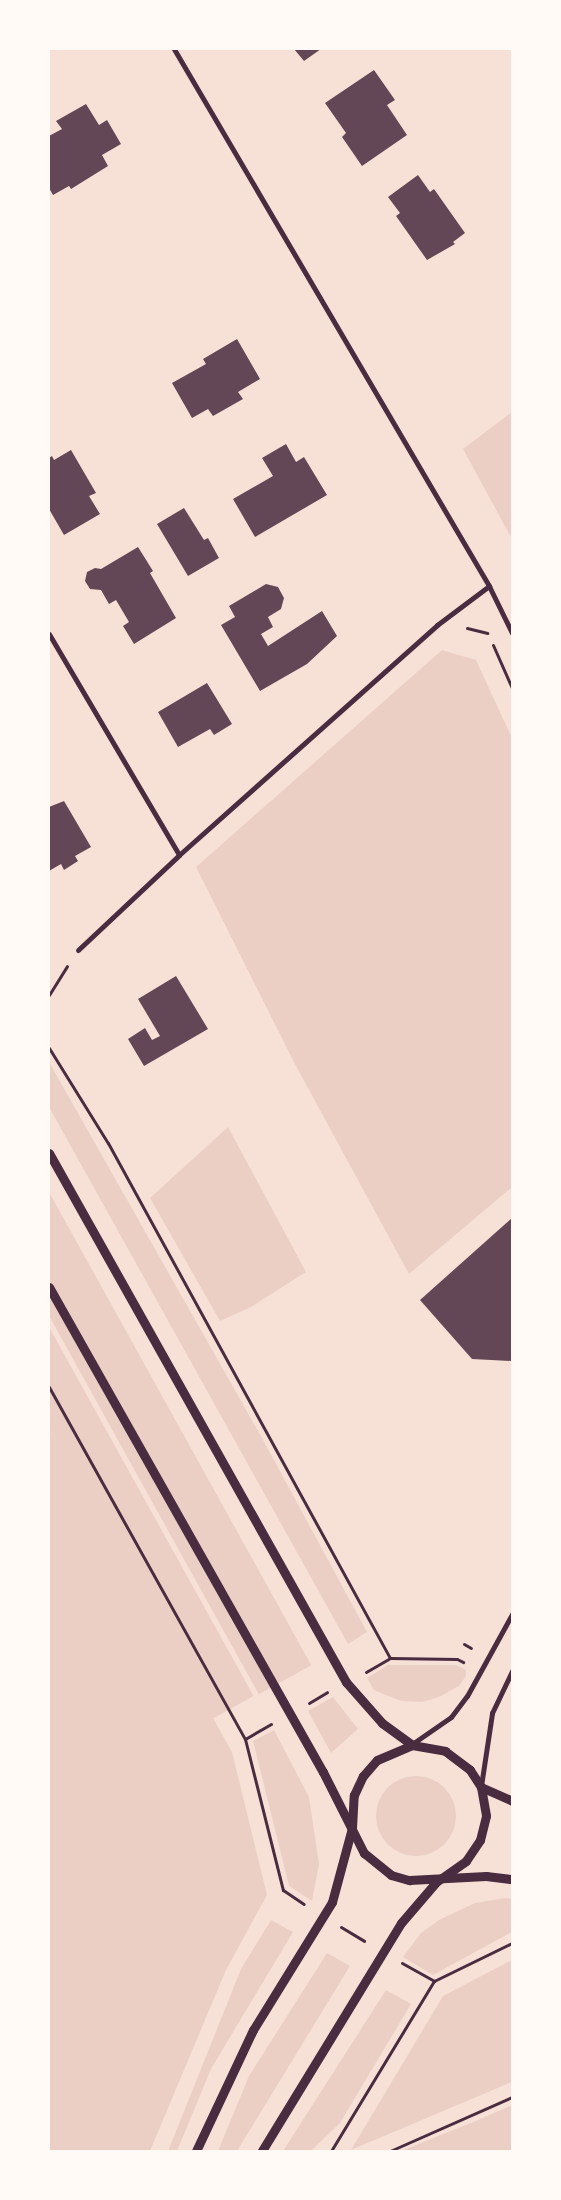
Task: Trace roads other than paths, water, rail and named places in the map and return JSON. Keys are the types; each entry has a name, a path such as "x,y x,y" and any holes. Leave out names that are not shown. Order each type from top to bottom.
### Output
{"street":[{"path":"174,49 489,586 512,633"},
{"path":"78,950 180,855 437,626 489,586"},
{"path":"49,634 180,855"},
{"path":"49,1153 346,1682 382,1724 412,1744 445,1751 459,1759 481,1787 512,1801"},
{"path":"49,1287 352,1828 364,1853 384,1871 409,1880 437,1881 486,1876 512,1879"},
{"path":"196,2151 253,2030 332,1902 352,1828 354,1795 363,1776 377,1760 412,1744 451,1717 467,1696 512,1614"},
{"path":"262,2151 401,1923 437,1881 466,1861 480,1840 486,1816 481,1787 492,1713 512,1671"}]}
